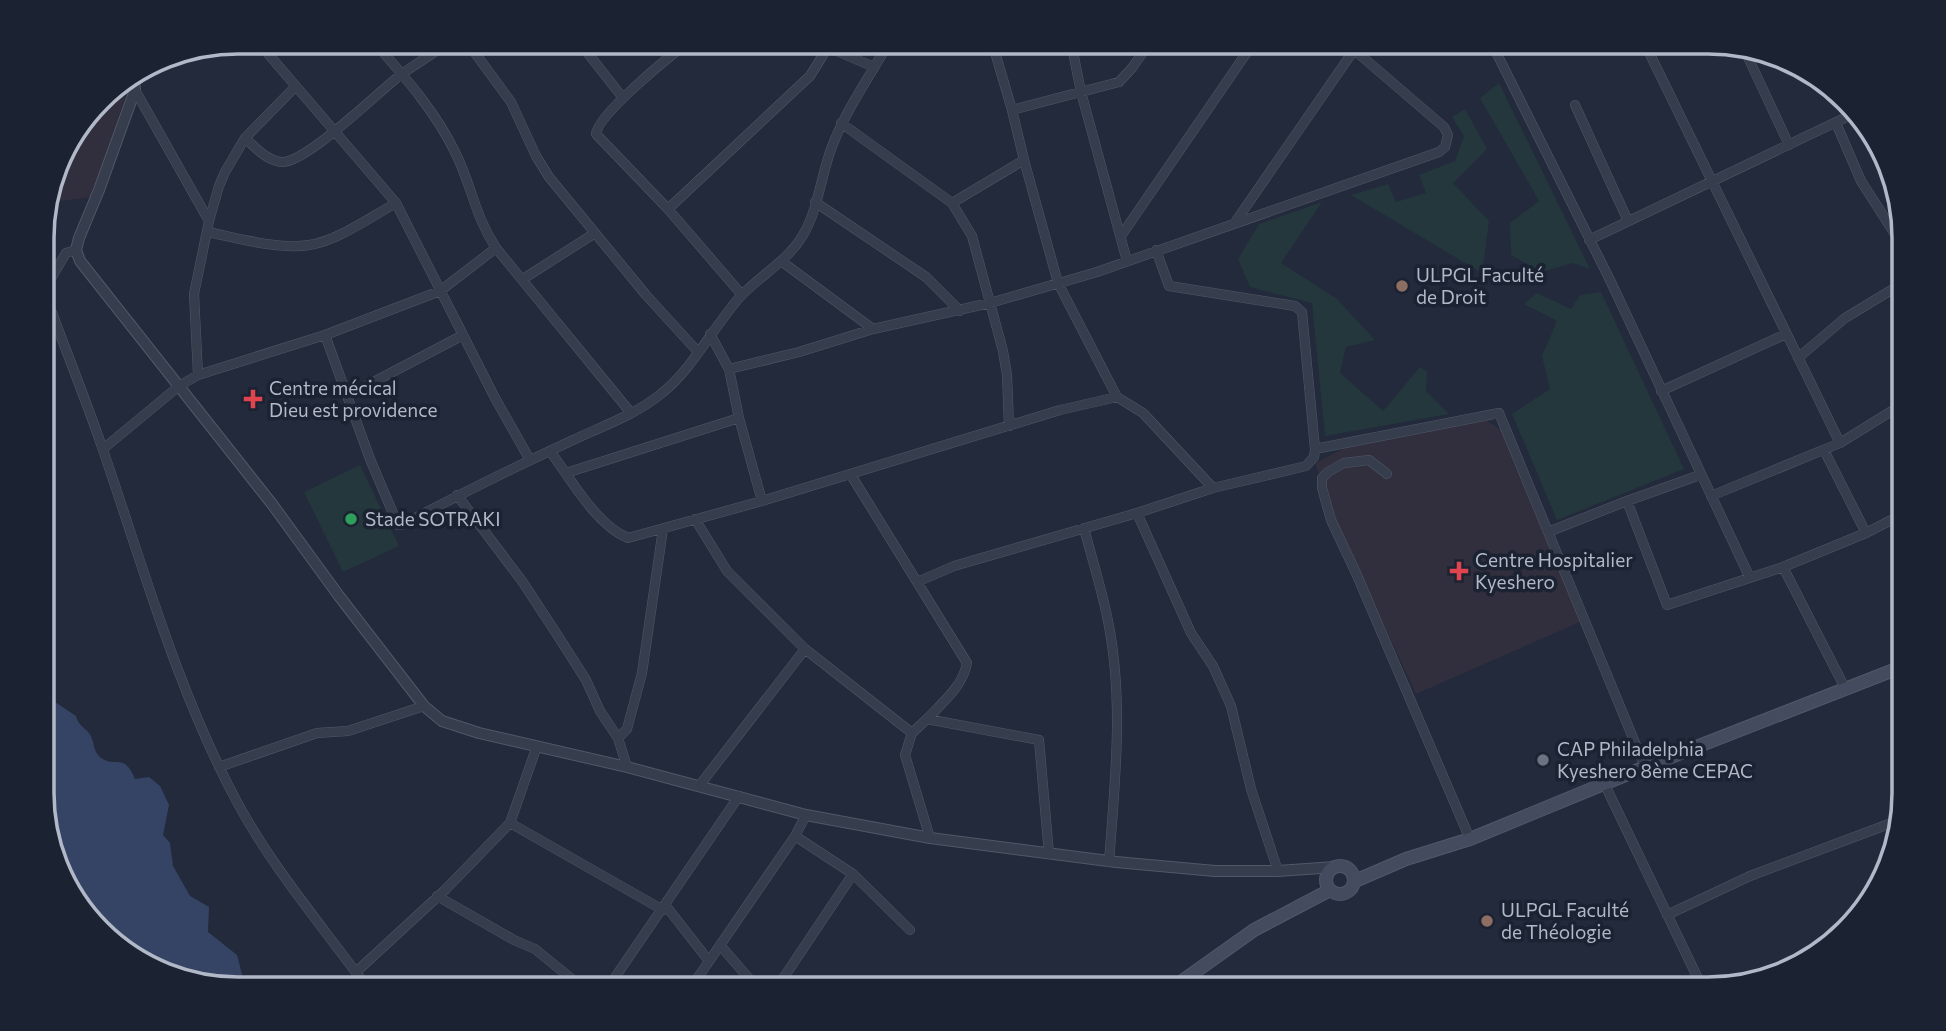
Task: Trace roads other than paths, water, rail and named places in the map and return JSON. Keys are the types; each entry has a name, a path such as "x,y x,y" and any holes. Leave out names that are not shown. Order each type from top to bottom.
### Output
{"main road":[{"path":"1355,881 1406,859 1470,839 1645,767 1892,671"},
{"path":"1335,867 1347,867 1353,873 1355,881 1352,889 1345,894 1337,894 1330,891 1326,879 1328,872 1335,867"},
{"path":"1189,976 1254,930 1330,891"}],"street":[{"path":"268,54 396,203 495,398 530,460"},
{"path":"384,54 432,112 449,140 462,167 478,218 496,248 631,413"},
{"path":"246,138 266,157 281,162 293,160 335,131 402,74 431,54"},
{"path":"476,54 511,102 542,167 646,295 698,352"},
{"path":"588,54 623,98"},
{"path":"674,54 623,98 597,128 596,134 668,209 742,295"},
{"path":"668,209 810,76 824,54"},
{"path":"844,54 874,67"},
{"path":"325,335 370,459 396,523 402,526 457,495 631,413 662,394 681,375 742,295 781,261 803,236 841,123 882,54"},
{"path":"996,54 1058,283 1116,397 1143,413 1213,488"},
{"path":"1073,54 1081,92 1127,261"},
{"path":"1013,110 1119,82 1142,54"},
{"path":"1121,236 1246,54"},
{"path":"1236,222 1351,54"},
{"path":"729,369 799,352 873,329 960,311 1058,283 1439,152 1445,147 1448,135 1444,127 1359,54"},
{"path":"1497,54 1750,578"},
{"path":"1650,54 1840,443"},
{"path":"1749,59 1789,145"},
{"path":"135,86 76,250 86,271 127,318 433,715 450,725 626,767 806,815 930,838 1109,862 1215,871 1335,867"},
{"path":"198,375 194,294 209,221 225,172 246,138 296,86"},
{"path":"135,90 209,221"},
{"path":"1575,105 1628,220"},
{"path":"1589,240 1846,117"},
{"path":"841,123 952,203 972,236 1005,363 1009,426"},
{"path":"1836,123 1861,181 1891,228"},
{"path":"952,203 1024,160"},
{"path":"815,202 926,277 960,311"},
{"path":"208,232 308,246 327,240 396,203"},
{"path":"523,279 595,233"},
{"path":"103,449 179,386 198,375 325,335 440,291 496,248"},
{"path":"55,271 66,253 76,250"},
{"path":"917,582 954,566 1213,488 1306,466 1314,457 1302,312 1295,306 1169,286 1156,250"},
{"path":"781,261 873,329"},
{"path":"1798,358 1845,318 1892,290"},
{"path":"55,322 103,449 166,642 219,766 239,805 274,861 359,977"},
{"path":"710,334 729,369 739,418 762,501"},
{"path":"1661,391 1786,334"},
{"path":"347,396 463,335"},
{"path":"551,451 588,504 621,535 628,538 1116,397"},
{"path":"1711,496 1840,443 1892,411"},
{"path":"1315,449 1499,414 1645,767"},
{"path":"566,473 739,418"},
{"path":"1824,450 1866,533"},
{"path":"1387,474 1369,460 1344,463 1322,478 1322,488 1331,520 1470,839"},
{"path":"851,475 967,663 965,676 958,685 912,733 905,755 930,838"},
{"path":"1548,532 1700,475"},
{"path":"457,495 523,581 586,681 600,711 618,738 626,767"},
{"path":"1627,501 1665,604 1670,605 1783,567 1892,520"},
{"path":"1137,513 1191,633 1213,666 1231,706 1251,789 1278,871"},
{"path":"695,519 727,571 805,649 912,733"},
{"path":"1084,528 1109,623 1115,688 1118,729 1109,862"},
{"path":"618,738 627,729 642,673 663,529"},
{"path":"1783,567 1846,690"},
{"path":"699,786 805,649"},
{"path":"219,766 317,733 348,731 424,706"},
{"path":"928,719 1039,740 1049,854"},
{"path":"356,972 438,896 510,823 537,746"},
{"path":"1605,785 1697,976"},
{"path":"616,977 739,796"},
{"path":"698,977 795,836 806,815"},
{"path":"510,823 664,908 709,961"},
{"path":"1667,915 1750,876 1888,824"},
{"path":"795,836 853,874 910,930"},
{"path":"784,977 853,874"},
{"path":"438,896 514,940 535,948 569,977"},
{"path":"720,945 747,977"}],"water":[{"path":"54,701 76,716 91,736 101,758 123,763 135,779 149,777 160,786 169,805 163,835 170,843 173,866 190,896 209,907 208,932 237,955 243,977 215,975 179,967 136,946 100,914 85,895 64,852 56,816"}],"place":[{"name":"ULPGL Faculté de Droit","path":"1402,286"},
{"name":"Centre mécical Dieu est providence","path":"253,399"},
{"name":"Stade SOTRAKI","path":"351,519"},
{"name":"Centre Hospitalier Kyeshero","path":"1459,571"},
{"name":"CAP Philadelphia Kyeshero 8ème CEPAC","path":"1543,760"},
{"name":"ULPGL Faculté de Théologie","path":"1487,921"}]}
